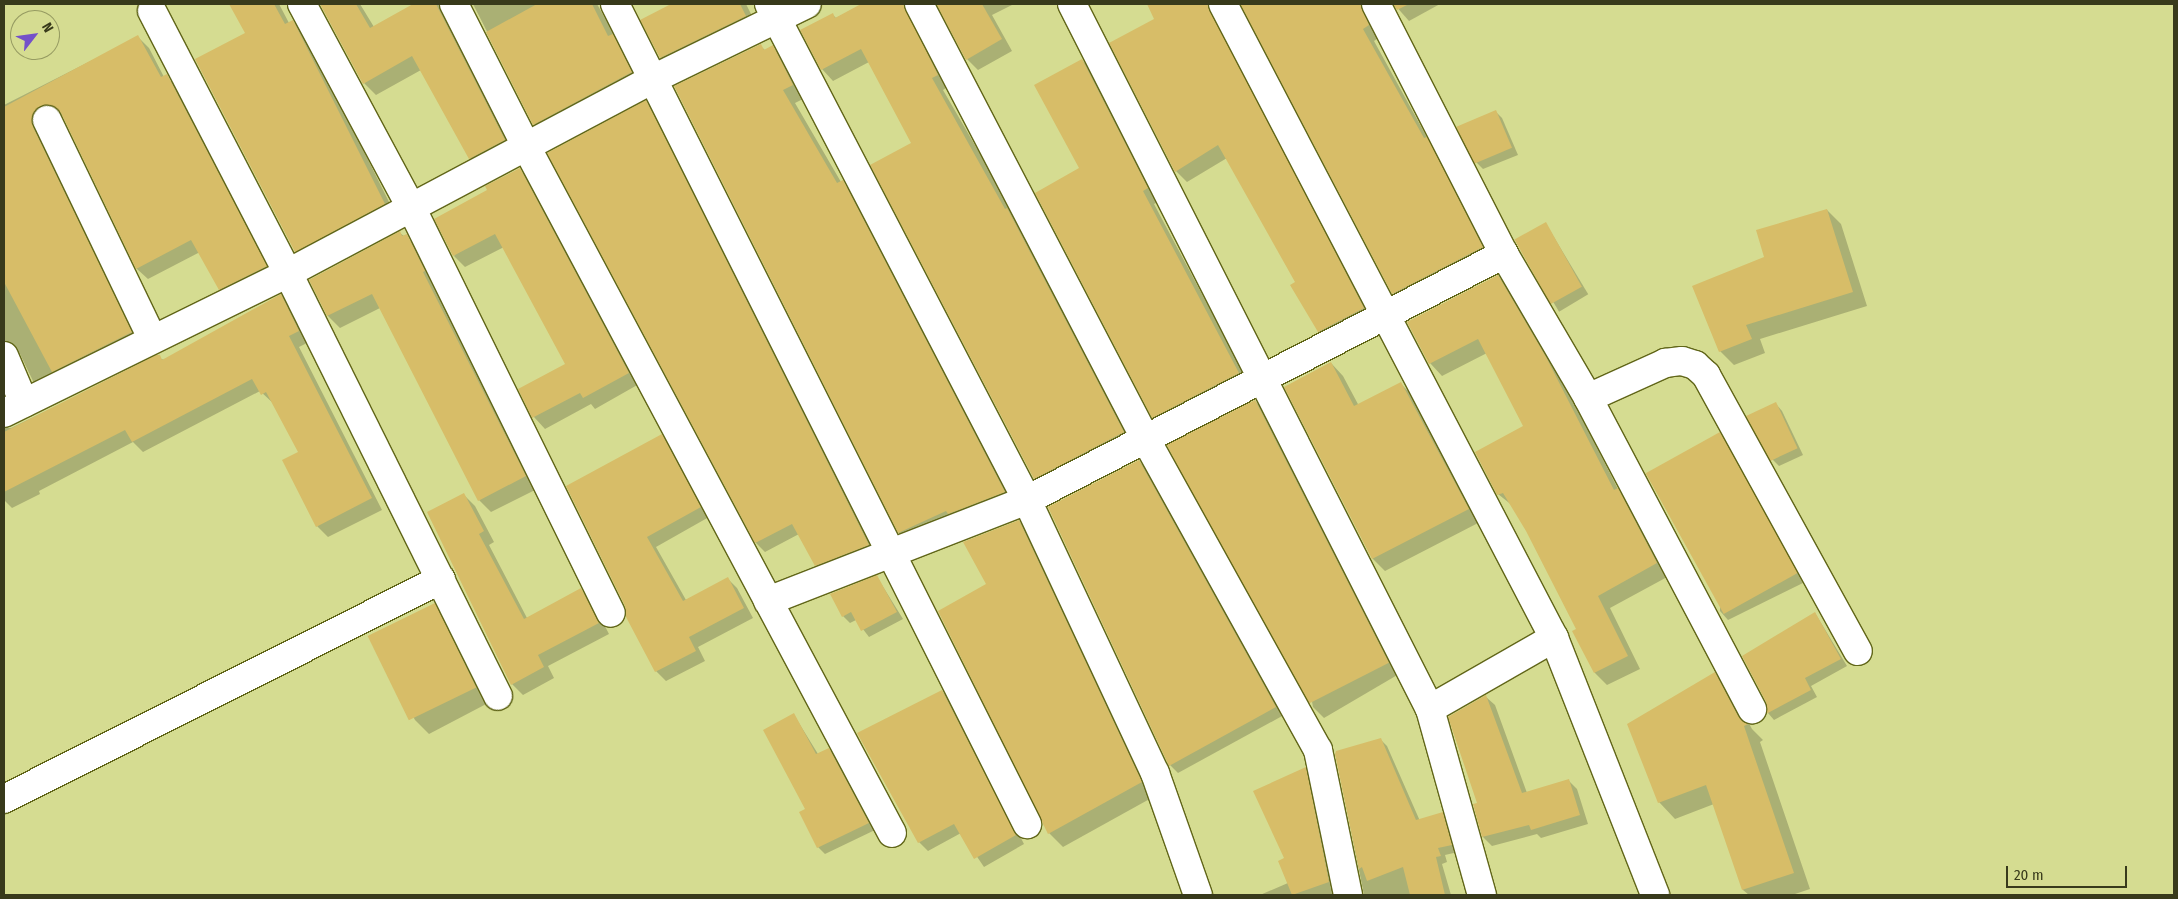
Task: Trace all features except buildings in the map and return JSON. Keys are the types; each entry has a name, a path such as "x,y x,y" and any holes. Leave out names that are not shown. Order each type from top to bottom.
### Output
{"street":[{"path":"302,4 412,209 611,613"},
{"path":"454,4 526,148 892,834"},
{"path":"615,4 1027,824"},
{"path":"4,356 14,408 152,338 288,273 412,209 653,79 773,11 807,4"},
{"path":"918,4 1145,438 1318,750 1348,895"},
{"path":"1072,4 1265,380 1430,709 1482,895"},
{"path":"1224,4 1554,638 1655,895"},
{"path":"1376,4 1504,254 1588,398 1752,709"},
{"path":"152,11 288,273 498,696"},
{"path":"773,11 1026,500 1155,772 1198,895"},
{"path":"47,120 152,338"},
{"path":"768,600 891,554 1026,500 1145,438 1265,380 1504,254"},
{"path":"1588,398 1666,363 1682,361 1695,365 1706,374 1858,651"},
{"path":"4,799 441,579"},
{"path":"1430,709 1554,638"}]}
